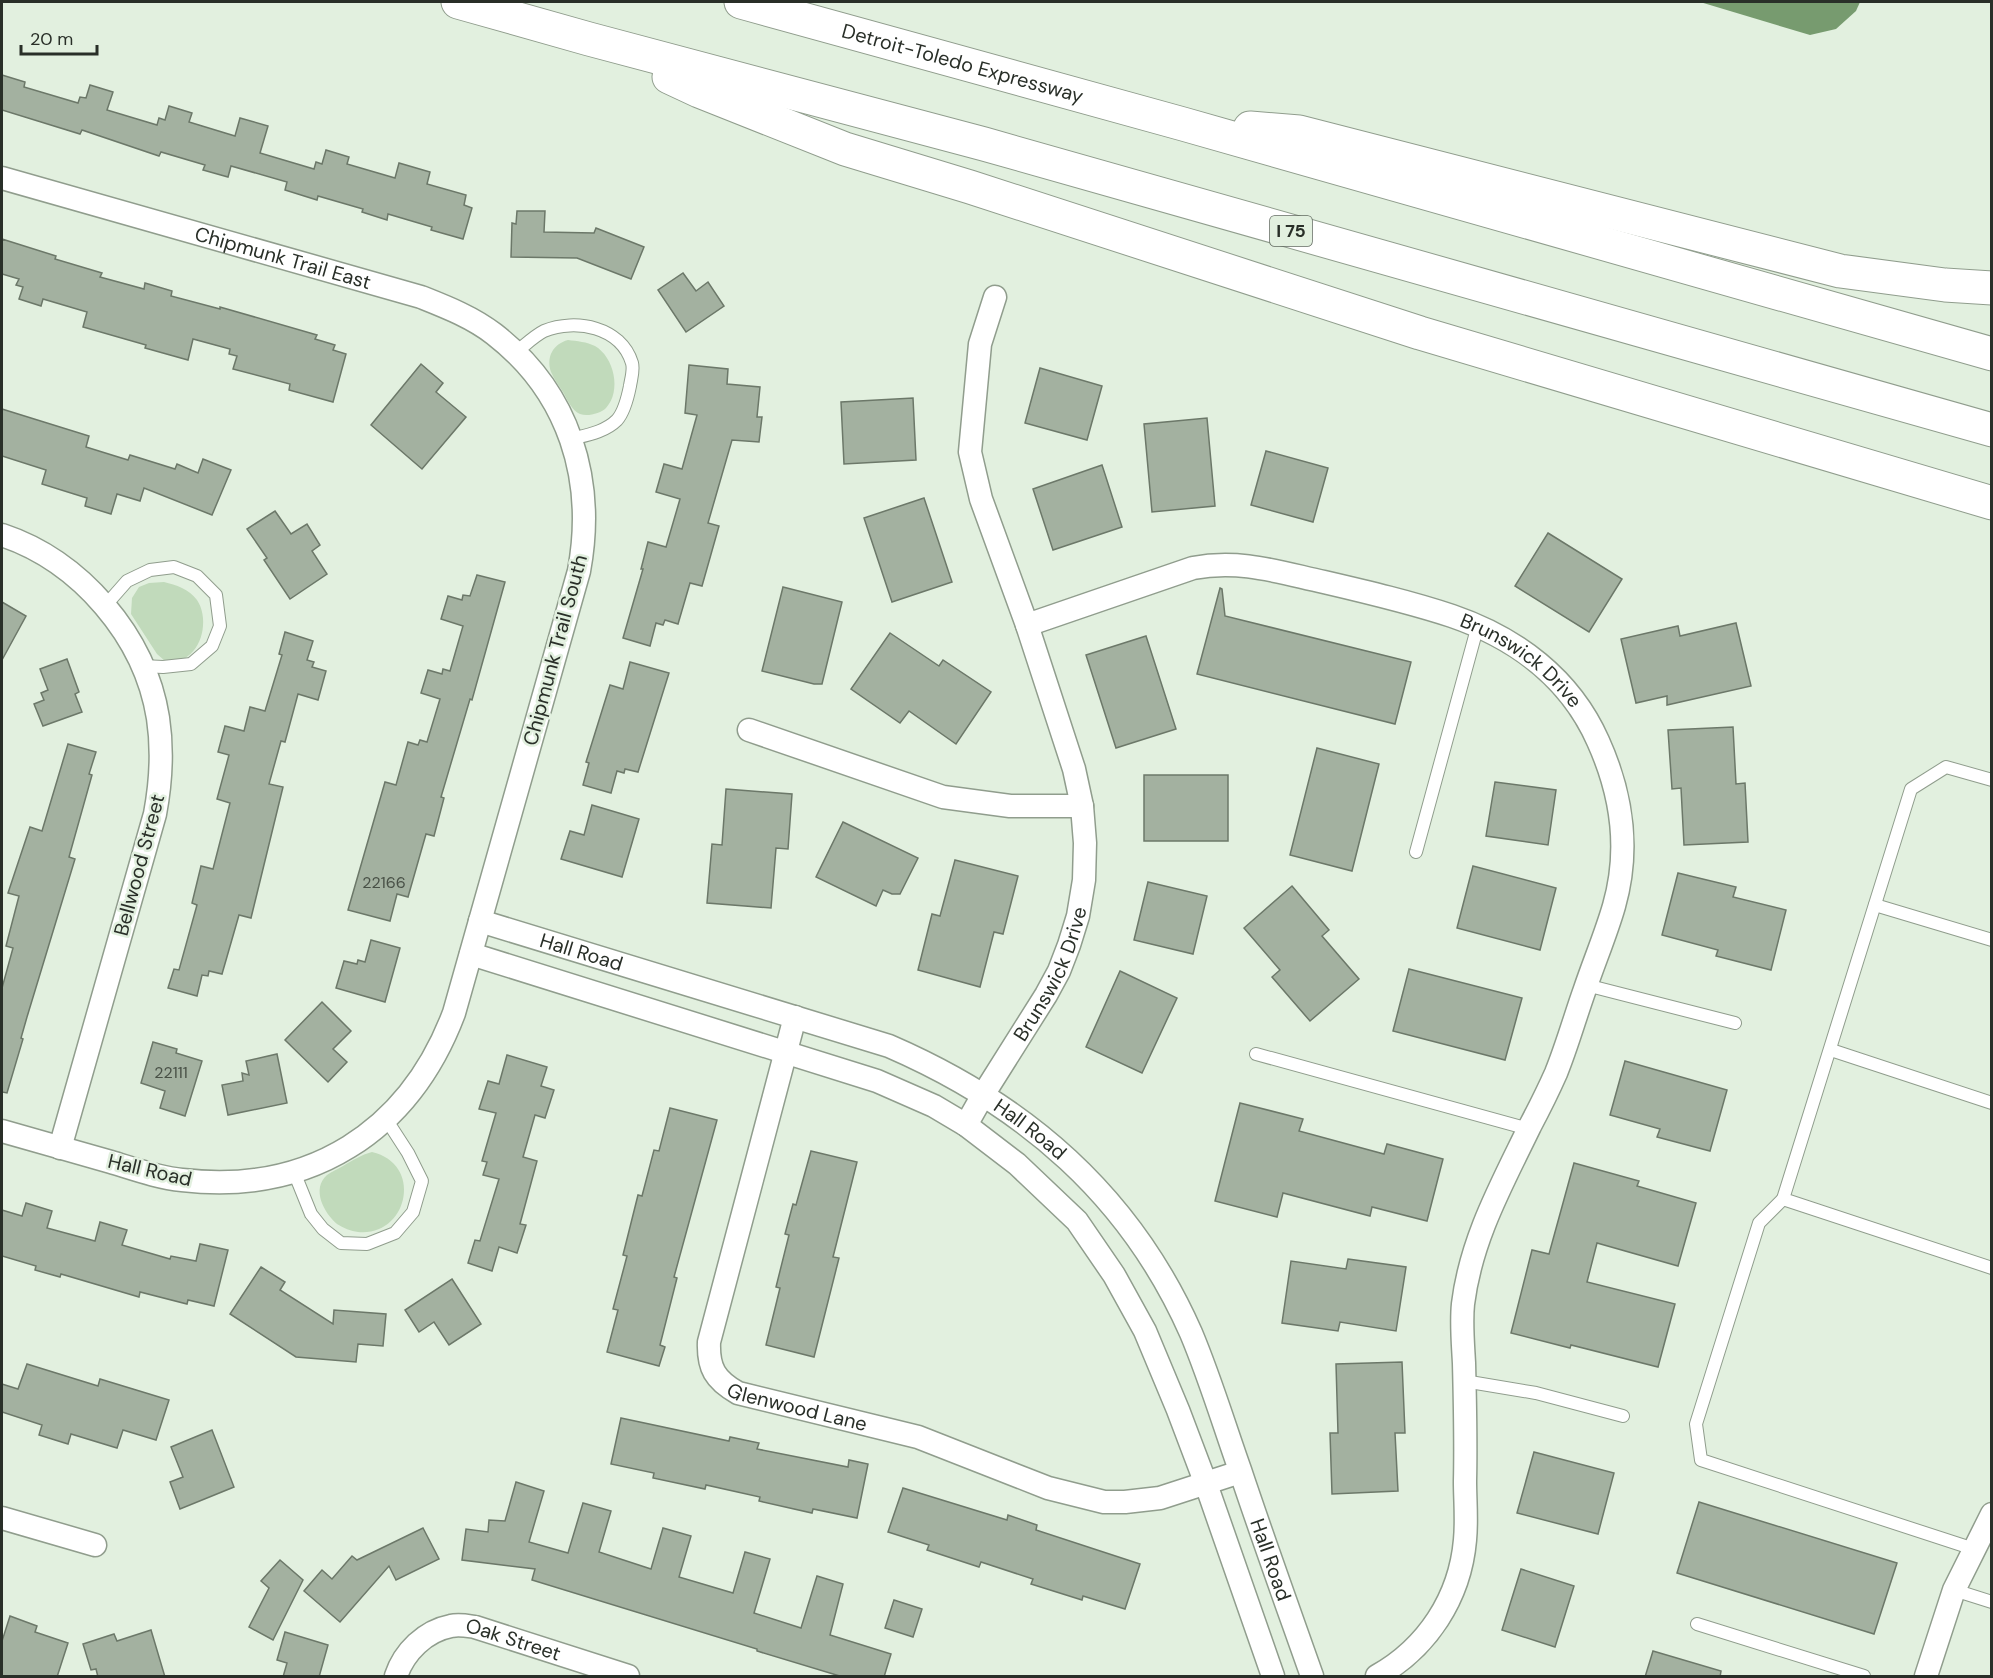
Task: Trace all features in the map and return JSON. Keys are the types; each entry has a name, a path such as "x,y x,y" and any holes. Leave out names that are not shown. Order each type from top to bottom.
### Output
{"highway":[{"name":"I 75","path":"458,2 984,144 1992,430"},
{"name":"Detroit-Toledo Expressway","path":"741,2 1183,124"},
{"path":"589,39 699,91 845,149 1420,333 1992,503"},
{"path":"1183,124 1299,132 1840,271 1945,285 1992,288"},
{"path":"1183,124 1992,354"}],"street":[{"name":"Chipmunk Trail East","path":"2,178 421,297 460,313 494,334 515,353 540,382"},
{"name":"Brunswick Drive","path":"966,1125 1046,995 1069,945 1078,916 1084,880 1085,843 1082,806 1074,769 1027,625 981,499 970,452 980,344 995,297"},
{"name":"Chipmunk Trail South","path":"480,921 579,571 584,545 584,492 580,471 571,439 540,382"},
{"name":"Bellwood Street","path":"2,535 37,550 74,575 105,606 130,643 142,666 158,717 162,761 155,814 60,1148"},
{"name":"Brunswick Drive","path":"1027,625 1193,568 1229,564 1252,566 1381,595 1478,625 1508,640 1553,675 1575,700 1593,729 1607,761 1617,792 1622,832 1622,865 1614,905 1556,1073 1529,1129"},
{"path":"749,730 943,797 1010,806 1082,806"},
{"name":"Hall Road","path":"2,1131 180,1180 225,1183 261,1180 304,1169 344,1150 386,1119 407,1099 428,1070 445,1038 454,1013 480,921 889,1046 940,1070 1029,1126 1068,1158 1102,1193 1136,1237 1165,1283 1190,1332 1210,1383 1312,1677"},
{"name":"Hall Road","path":"471,954 877,1081 934,1106 966,1125 1017,1164 1077,1221 1114,1275 1145,1331 1206,1484 1273,1677"},
{"name":"Glenwood Lane","path":"795,1017 709,1342 712,1368 725,1386 738,1393 918,1437 1048,1488 1104,1502 1160,1498 1240,1472"},
{"path":"1377,1677 1415,1649 1429,1633 1452,1596 1461,1569 1465,1540 1463,1310 1472,1255 1489,1211 1529,1129"},
{"path":"1926,1677 1954,1590 1992,1514"},
{"path":"2,1518 95,1545"},
{"name":"Oak Street","path":"396,1677 399,1666 412,1646 451,1626 475,1627 628,1677"}],"lane":[{"path":"515,353 543,332 564,325 588,325 610,334 624,348 633,365 628,397 618,419 598,432 571,439"},
{"path":"105,606 128,581 150,570 174,567 197,576 216,595 220,626 212,646 190,664 163,668 142,666"},
{"path":"1416,852 1478,625"},
{"path":"1974,1549 1701,1460 1696,1424 1759,1223 1783,1199 1911,789 1946,767 1992,780"},
{"path":"1875,905 1992,940"},
{"path":"1586,985 1735,1023"},
{"path":"1831,1050 1992,1103"},
{"path":"1256,1054 1529,1129"},
{"path":"294,1172 311,1214 323,1229 341,1243 367,1244 395,1233 413,1212 422,1181 408,1153 386,1119"},
{"path":"1783,1199 1992,1268"},
{"path":"1464,1381 1536,1393 1623,1416"},
{"path":"1954,1590 1992,1602"},
{"path":"1697,1624 1864,1677"}],"shaded area":[{"path":"1700,2 1860,2 1856,11 1836,29 1810,35"},
{"path":"568,340 595,346 602,351 611,366 615,384 614,393 606,408 598,413 583,415 575,410 551,372 549,361 552,352 558,345"},
{"path":"164,582 190,593 197,600 202,614 201,638 193,651 183,659 165,661 157,654 131,614 132,598 139,587 149,583"},
{"path":"372,1152 388,1159 399,1170 404,1184 403,1198 398,1212 389,1223 375,1230 355,1232 337,1224 328,1214 321,1201 320,1187 329,1174"}],"building":[{"path":"2,75 25,82 24,87 78,103 80,97 86,98 90,85 113,92 107,110 157,125 159,118 165,120 169,106 192,113 189,122 235,136 240,118 268,126 260,153 314,169 316,162 322,164 326,150 349,157 347,164 395,178 399,163 430,172 427,184 466,195 464,205 472,208 463,239 388,214 387,220 362,212 363,209 318,196 317,200 285,190 287,182 231,166 228,177 203,170 205,165 161,152 159,156 82,130 80,134 2,110"},
{"path":"517,211 545,211 544,232 594,233 596,228 644,247 631,279 577,258 511,257 512,223 516,224"},
{"path":"2,239 56,256 55,259 102,273 100,277 144,289 145,283 172,291 171,296 220,309 220,307 317,335 315,339 335,345 333,350 346,354 333,402 289,390 290,384 233,369 237,356 229,354 230,349 193,339 188,360 83,327 87,312 43,299 41,306 19,299 23,287 16,285 19,279 2,274"},
{"path":"683,273 696,291 708,282 724,306 686,332 658,290"},
{"path":"421,364 443,383 436,392 466,417 422,469 371,425"},
{"path":"689,365 728,369 727,384 760,387 757,417 762,417 759,442 732,440 708,523 719,526 702,586 690,583 678,624 665,620 663,625 656,623 650,646 623,638 643,569 641,569 648,542 666,547 680,499 656,492 664,464 682,469 697,415 685,413"},
{"path":"1040,368 1102,386 1087,440 1025,423"},
{"path":"913,398 916,460 844,464 841,402"},
{"path":"2,409 89,436 86,447 128,460 130,455 175,469 177,464 198,473 203,459 231,470 212,515 144,488 140,501 117,494 111,514 85,506 87,498 42,484 46,470 2,456"},
{"path":"1207,418 1215,506 1152,512 1144,424"},
{"path":"1266,451 1328,468 1313,522 1251,505"},
{"path":"1102,465 1122,527 1053,550 1033,489"},
{"path":"924,498 952,582 892,602 864,518"},
{"path":"275,511 291,534 307,524 320,545 312,551 327,574 290,599 264,560 267,558 247,529"},
{"path":"1548,533 1622,579 1589,632 1515,586"},
{"path":"477,575 505,582 472,700 470,699 441,797 444,798 434,836 426,834 408,897 397,894 390,921 348,910 385,782 396,785 408,742 418,745 420,740 427,742 440,699 421,693 428,670 442,674 443,669 450,671 463,626 441,619 448,596 462,600 463,595 470,596"},
{"path":"783,587 842,602 822,684 762,671"},
{"path":"1220,588 1225,616 1411,662 1395,724 1197,674"},
{"path":"2,602 26,616 2,660"},
{"path":"1736,623 1751,686 1667,705 1667,696 1636,703 1621,639 1678,626 1680,636"},
{"path":"285,632 313,641 307,660 314,662 312,667 326,671 318,700 298,694 285,742 281,741 269,784 283,787 251,918 239,915 222,974 209,971 208,976 202,975 197,996 168,988 174,969 179,970 197,905 192,903 201,866 213,869 230,803 217,799 229,755 218,752 225,726 244,731 250,707 265,711 282,655 279,654"},
{"path":"890,633 939,666 943,660 991,692 956,744 909,711 900,723 851,689"},
{"path":"1146,636 1176,729 1116,748 1086,655"},
{"path":"67,659 79,692 75,694 82,712 43,726 34,704 44,700 41,693 48,690 40,669"},
{"path":"630,662 669,673 638,772 625,769 624,773 617,771 611,793 583,785 589,763 586,762 610,685 623,689"},
{"path":"1733,727 1736,784 1745,783 1748,842 1684,845 1681,788 1672,789 1668,730"},
{"path":"68,744 96,752 89,774 92,775 69,857 75,859 27,1017 7,1093 2,1092 2,988 13,948 6,946 19,896 8,893 30,827 42,831"},
{"path":"1317,748 1379,764 1352,871 1290,855"},
{"path":"1144,775 1228,775 1228,841 1144,841"},
{"path":"1495,782 1556,790 1548,845 1486,836"},
{"path":"726,789 792,794 788,849 776,848 771,908 707,903 712,844 722,845"},
{"path":"592,805 639,819 622,877 561,859 570,831 584,835"},
{"path":"843,822 918,858 900,894 892,894 883,890 876,906 816,877"},
{"path":"955,860 1018,876 1003,934 994,932 980,987 918,970 932,914 940,916"},
{"path":"1473,866 1556,888 1540,950 1457,928"},
{"path":"1678,873 1736,887 1733,897 1786,910 1771,970 1716,956 1718,950 1662,935"},
{"path":"1148,882 1207,896 1193,954 1134,940"},
{"path":"1292,886 1329,930 1322,936 1359,979 1310,1021 1272,977 1280,970 1244,928"},
{"path":"371,940 400,948 385,1002 336,988 344,961 357,964 358,960 365,962"},
{"path":"1409,969 1522,998 1505,1060 1393,1031"},
{"path":"1120,971 1177,998 1142,1073 1086,1047"},
{"path":"322,1002 351,1031 333,1049 347,1062 328,1082 285,1040"},
{"path":"153,1042 177,1049 176,1053 202,1061 185,1116 160,1108 165,1091 141,1083"},
{"path":"277,1054 287,1103 228,1115 222,1085 243,1081 242,1073 249,1075 246,1061"},
{"path":"507,1055 547,1067 541,1086 554,1090 545,1118 535,1115 523,1157 537,1161 520,1224 526,1225 517,1253 499,1247 492,1271 468,1263 475,1240 480,1241 499,1179 483,1175 487,1162 482,1161 496,1113 479,1109 488,1081 499,1084"},
{"path":"1625,1061 1727,1090 1710,1151 1657,1137 1660,1129 1610,1115"},
{"path":"1240,1103 1303,1119 1299,1131 1384,1154 1387,1144 1443,1159 1427,1221 1372,1207 1370,1216 1283,1193 1277,1217 1215,1201"},
{"path":"670,1108 717,1120 674,1277 677,1278 660,1345 665,1347 659,1366 607,1352 618,1310 613,1309 627,1256 623,1255 638,1195 642,1196 654,1150 659,1151"},
{"path":"811,1151 857,1162 833,1257 839,1258 814,1357 766,1345 780,1288 776,1287 789,1235 785,1234 793,1204 796,1205"},
{"path":"1574,1163 1639,1181 1637,1186 1696,1203 1678,1266 1597,1243 1587,1282 1675,1304 1658,1367 1571,1345 1570,1348 1511,1333 1532,1250 1549,1254"},
{"path":"26,1203 52,1211 47,1228 95,1241 100,1222 127,1230 122,1245 170,1259 171,1256 196,1261 200,1244 228,1250 214,1306 188,1300 187,1304 140,1292 139,1297 61,1274 60,1277 35,1270 36,1266 2,1256 2,1210 22,1216"},
{"path":"1348,1259 1406,1267 1396,1331 1340,1322 1338,1331 1282,1323 1291,1261 1346,1269"},
{"path":"261,1267 285,1282 280,1290 333,1324 334,1310 386,1314 383,1346 358,1344 356,1362 296,1357 230,1314"},
{"path":"452,1279 481,1324 449,1345 434,1322 419,1332 405,1310"},
{"path":"1402,1362 1405,1433 1395,1433 1398,1491 1332,1494 1330,1433 1338,1433 1336,1364"},
{"path":"27,1364 98,1386 100,1379 169,1400 156,1440 123,1430 117,1448 71,1434 68,1444 39,1435 42,1425 2,1412 2,1384 18,1389"},
{"path":"621,1418 729,1441 730,1437 759,1443 757,1449 848,1467 849,1460 868,1464 857,1518 813,1509 812,1513 759,1501 760,1497 706,1485 705,1489 653,1478 654,1473 611,1464"},
{"path":"212,1430 234,1487 180,1509 170,1482 183,1477 171,1447"},
{"path":"1534,1452 1614,1473 1598,1534 1517,1513"},
{"path":"516,1482 544,1491 529,1542 568,1553 583,1503 611,1511 599,1552 651,1569 663,1528 691,1536 679,1577 733,1593 745,1552 770,1559 754,1613 801,1628 817,1576 843,1584 830,1635 891,1654 884,1677 843,1677 532,1580 535,1569 462,1560 466,1529 488,1532 489,1520 505,1521"},
{"path":"903,1488 1007,1520 1008,1515 1037,1525 1036,1530 1140,1564 1125,1609 1083,1596 1082,1600 1031,1584 1033,1579 981,1562 979,1567 927,1550 929,1545 888,1532"},
{"path":"1699,1502 1897,1563 1874,1634 1677,1573"},
{"path":"423,1528 439,1559 396,1580 389,1566 340,1622 304,1591 322,1570 332,1579 352,1556 357,1560"},
{"path":"280,1560 303,1580 273,1640 249,1627 269,1588 261,1581"},
{"path":"1521,1569 1574,1586 1555,1647 1502,1630"},
{"path":"894,1600 922,1609 913,1637 885,1628"},
{"path":"10,1616 37,1626 35,1632 68,1643 57,1677 2,1677 2,1641"},
{"path":"151,1630 165,1677 98,1677 96,1669 91,1670 83,1644 114,1634 117,1641"},
{"path":"285,1632 328,1645 319,1677 283,1677 287,1663 277,1660"},
{"path":"1653,1651 1721,1671 1720,1677 1645,1677"}]}
